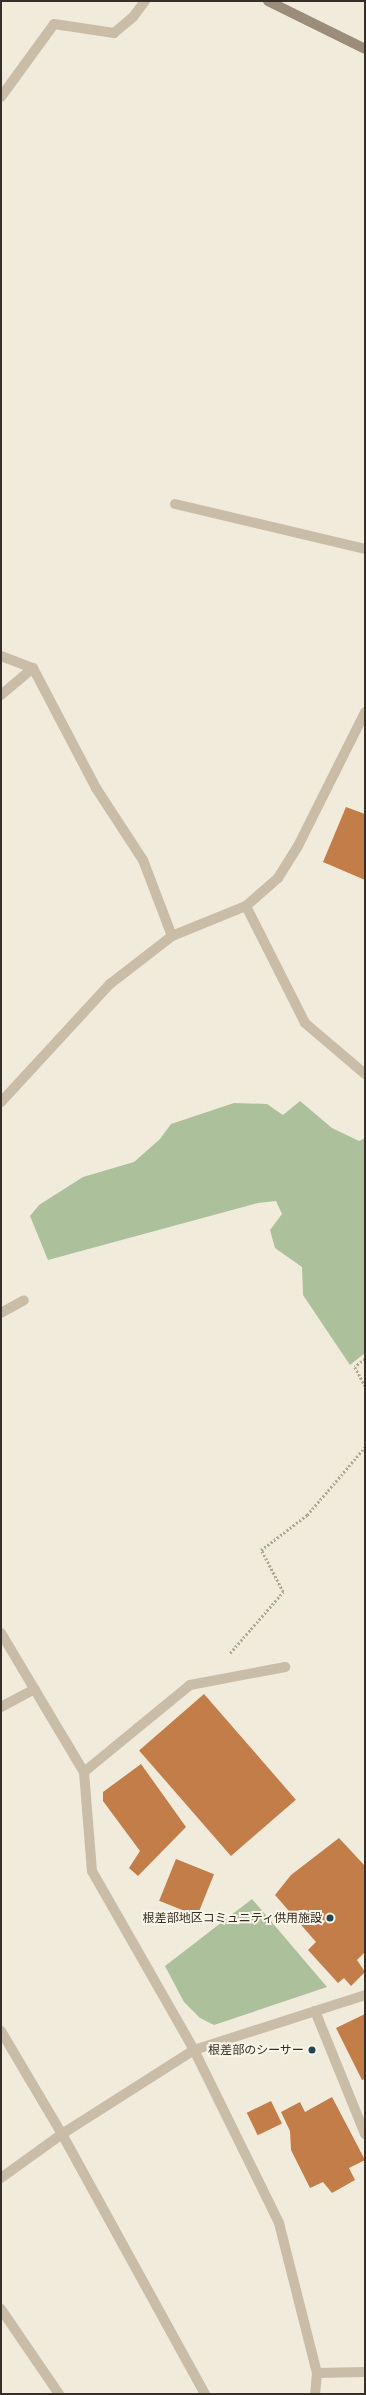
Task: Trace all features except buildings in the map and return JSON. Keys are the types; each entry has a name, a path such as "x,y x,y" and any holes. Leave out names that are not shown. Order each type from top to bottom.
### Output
{"main road":[{"path":"268,1 365,49"}],"street":[{"path":"1,97 54,24 114,33 133,17 145,1"},
{"path":"175,504 365,549"},
{"path":"1,656 33,668 96,788 143,860 172,936"},
{"path":"1,694 33,668"},
{"path":"1,1102 110,984 172,936 246,906 278,878 298,846 365,712"},
{"path":"246,906 305,1023 365,1074"},
{"path":"1,1314 24,1300"},
{"path":"1,1633 84,1772 92,1871 194,2050 279,2223 317,2373 315,2394"},
{"path":"84,1772 190,1685 285,1666"},
{"path":"1,1707 35,1689"},
{"path":"1,2178 62,2134 194,2050 365,1995"},
{"path":"315,2011 365,2134"},
{"path":"1,2031 62,2134 205,2394"},
{"path":"1,2309 59,2394"},
{"path":"317,2373 365,2372"}],"path":[{"path":"365,1359 355,1367 365,1386"},
{"path":"207,1681 283,1592 261,1550 307,1515 365,1447"}],"green space":[{"path":"300,1101 332,1128 359,1141 365,1138 365,1353 350,1365 303,1295 302,1267 275,1248 270,1230 282,1214 276,1201 258,1203 48,1260 30,1216 39,1205 83,1177 134,1162 160,1139 171,1124 234,1103 267,1104 283,1115"},
{"path":"252,1899 327,1987 214,2025 200,2018 184,2002 165,1966"}],"place":[{"name":"根差部地区コミュニティ供用施設","path":"330,1918"},
{"name":"根差部のシーサー","path":"312,2050"}]}
